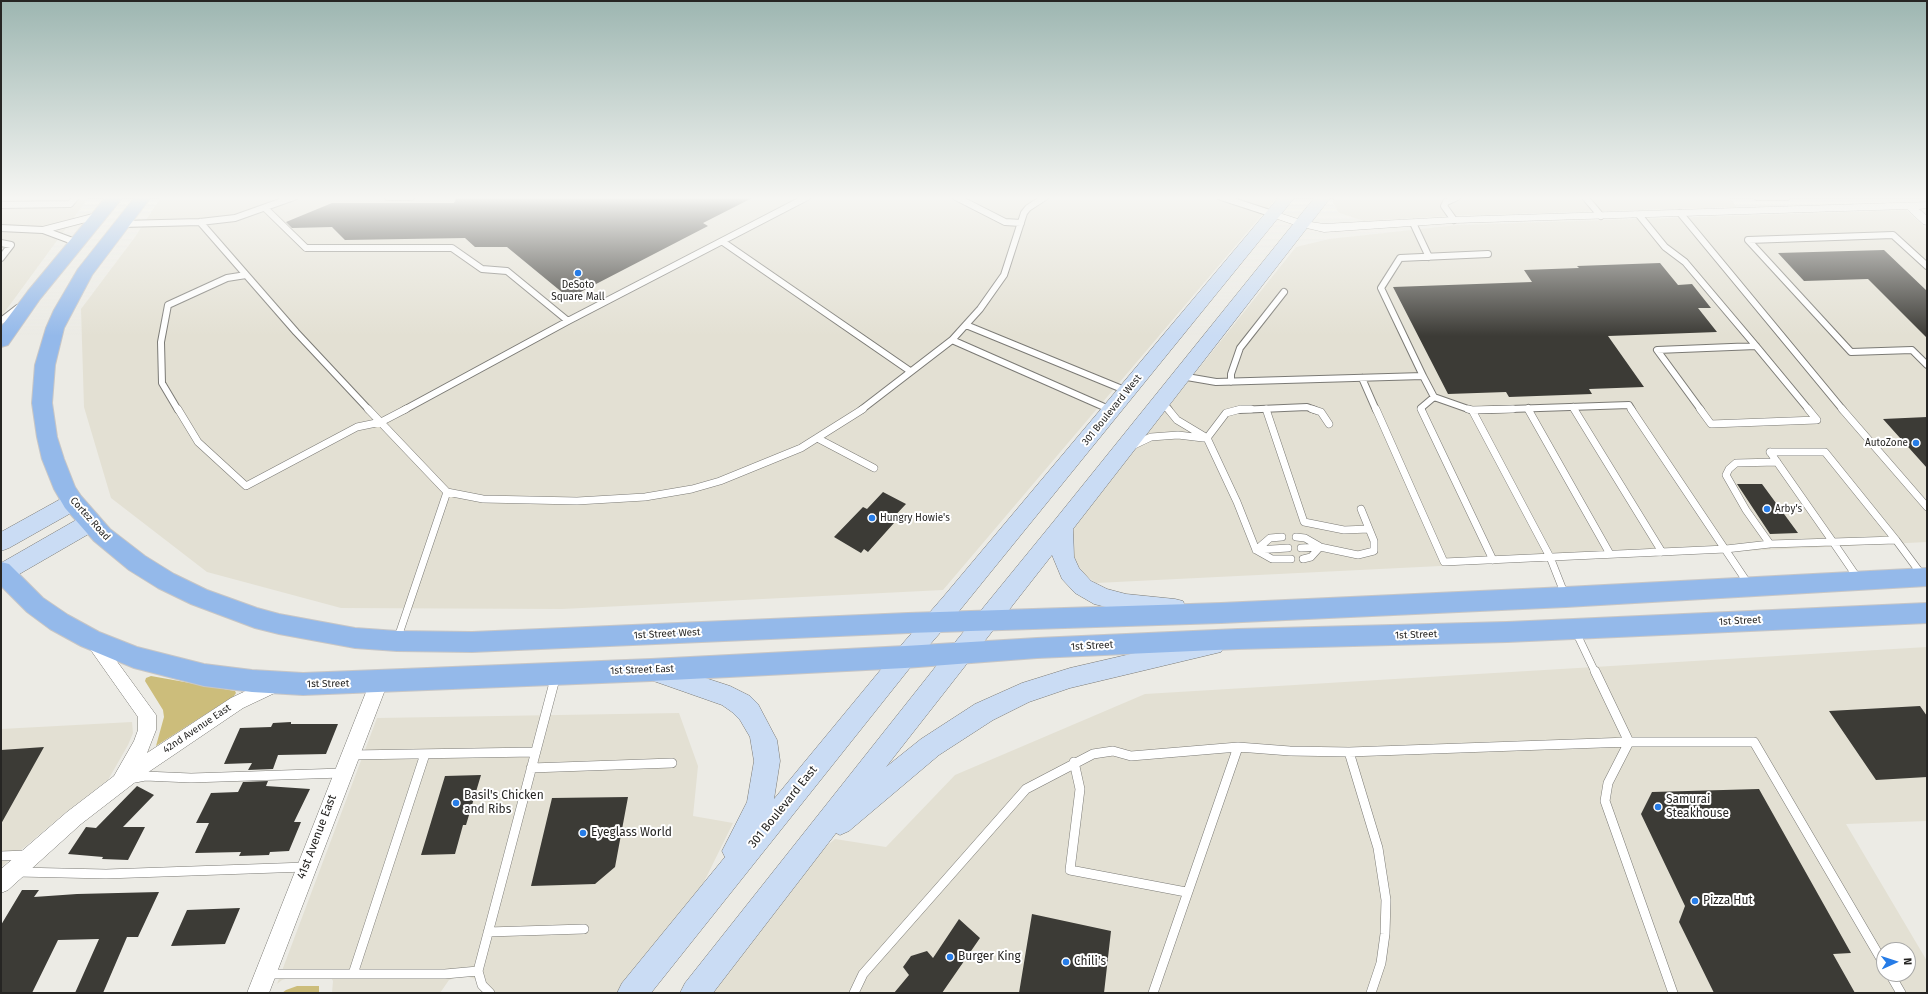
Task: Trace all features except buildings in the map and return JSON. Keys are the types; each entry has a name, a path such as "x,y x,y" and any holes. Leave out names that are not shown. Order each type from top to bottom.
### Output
{"main road":[{"path":"1,334 8,320 34,296 78,243"},
{"name":"Cortez Road","path":"107,243 84,273 73,291 55,328 45,365 42,403 46,437 59,475 73,502 102,535 137,563 179,588 213,603 255,618 291,627 355,638 397,641"},
{"name":"301 Boulevard West","path":"936,622 1249,243"},
{"path":"695,993 985,621 1062,527 1287,243"},
{"path":"1,341 8,320"},
{"path":"1,542 73,502"},
{"path":"90,522 2,573 35,605 59,622 90,639 134,657 176,669 230,679 278,683"},
{"path":"1062,527 1062,548 1066,565 1077,582 1093,593 1126,603 1221,613"},
{"path":"936,622 1221,613 1410,603 1566,597 1925,577"},
{"name":"1st Street","path":"905,657 1238,639 1574,628 1927,613"},
{"name":"1st Street West","path":"397,641 487,641 936,622"},
{"name":"301 Boulevard East","path":"632,993 905,657 936,622"},
{"path":"809,848 930,747 984,712 1022,694 1070,678 1238,639"},
{"name":"1st Street East","path":"379,682 905,657"},
{"path":"650,670 730,697 741,704 749,712 764,740 766,772 759,804 714,893"},
{"name":"1st Street","path":"278,683 379,682"}],"street":[{"name":"42nd Avenue East","path":"90,639 146,715 147,730 142,744 120,783"},
{"name":"41st Avenue East","path":"258,993 379,682"},
{"name":"42nd Avenue East","path":"7,877 31,854 74,818 188,734 237,703 278,683"}],"lane":[{"path":"1,258 11,245 3,243"},
{"path":"219,243 296,332 447,492 483,499 546,502 613,500 651,496 692,488 720,481 779,458 817,438 853,416 952,340 980,309 1004,275 1015,243"},
{"path":"301,243 306,248 452,248 482,269 507,270 568,321"},
{"path":"246,275 228,278 168,305 161,342 162,382 198,442 246,486 358,427 381,422 568,321 720,243"},
{"path":"725,243 910,371"},
{"path":"1423,243 1429,256"},
{"path":"1662,243 1685,262 1756,346 1816,420 1710,424 1657,350 1756,346"},
{"path":"1705,243 1807,368 1927,507"},
{"path":"1751,243 1852,352 1912,350 1927,365"},
{"path":"1903,243 1927,266"},
{"path":"1488,254 1400,258 1381,288 1434,397 1472,410 1629,405 1750,587"},
{"path":"1231,382 1231,374 1240,348 1284,292"},
{"path":"966,324 1127,391"},
{"path":"952,340 1112,410"},
{"path":"1181,376 1216,382 1231,382 1423,376"},
{"path":"1362,378 1444,562 1726,549 1770,544 1896,540"},
{"path":"1434,397 1421,408 1493,560"},
{"path":"1162,401 1177,420 1207,438 1237,502 1256,550 1272,559 1291,560"},
{"path":"1207,438 1226,413 1241,409 1307,407 1321,412 1329,424"},
{"path":"1573,407 1662,552"},
{"path":"1528,408 1610,554"},
{"path":"1266,409 1304,522 1344,530 1369,529"},
{"path":"1472,410 1550,557 1566,597"},
{"path":"1123,450 1151,437 1178,435 1207,438"},
{"path":"817,438 874,468"},
{"path":"1859,580 1770,452 1825,452 1925,577"},
{"path":"1770,544 1746,510 1726,475 1729,468 1736,463 1777,462"},
{"path":"397,641 447,492"},
{"path":"1301,548 1320,547 1358,555 1374,552 1374,541 1361,509"},
{"path":"1256,550 1270,538 1282,537"},
{"path":"1296,537 1305,538 1320,547"},
{"path":"1303,559 1311,557 1320,547"},
{"path":"1256,550 1288,548"},
{"path":"1574,628 1629,742"},
{"path":"490,993 482,985 478,971 556,673"},
{"path":"1629,742 1608,783 1605,801 1673,993"},
{"path":"854,993 863,974 1026,789 1074,762 1104,751 1132,756 1238,747 1290,751 1349,752 1629,742 1754,742 1876,950"},
{"path":"1153,993 1186,892 1238,747"},
{"path":"120,783 145,776 244,778 425,754 535,752"},
{"path":"1349,752 1378,848 1386,900 1385,934 1381,963 1371,993"},
{"path":"353,974 425,754"},
{"path":"1074,762 1080,789 1070,870 1186,892"},
{"path":"531,768 672,763"},
{"path":"1,856 31,854"},
{"path":"7,877 28,873 106,874 306,867"},
{"path":"488,932 584,929"},
{"path":"265,974 445,974 478,971"},
{"path":"1895,982 1901,993"}],"shaded area":[{"path":"1,243 55,243 1,317"},
{"path":"130,243 1238,243 943,590 562,609 341,608 207,572 111,498 84,407 81,309"},
{"path":"1311,243 1927,243 1927,542 1096,583 1085,575 1077,565 1072,552 1072,540 1075,523 1296,247"},
{"path":"1927,647 1927,821 1846,824 1916,942 1876,942 1876,982 1916,982 1916,942 1927,961 1927,993 711,993 818,853 835,839 886,847 955,775 1145,694"},
{"path":"151,676 235,691 236,693 234,696 156,746 164,717 163,710 145,681 146,678"},
{"path":"679,713 698,766 693,816 733,823 701,888 621,993 495,993 478,980 466,976 449,980 440,993 332,993 333,981 330,976 298,975 282,980 277,984 377,718"},
{"path":"132,722 133,733 128,745 108,780 65,813 1,867 1,729"},
{"path":"297,986 319,986 319,993 282,993"}],"place":[{"name":"DeSoto Square Mall","path":"578,273"},
{"name":"AutoZone","path":"1916,443"},
{"name":"Arby's","path":"1767,509"},
{"name":"Hungry Howie's","path":"872,518"},
{"name":"Basil's Chicken and Ribs","path":"456,803"},
{"name":"Samurai Steakhouse","path":"1658,807"},
{"name":"Eyeglass World","path":"583,833"},
{"name":"Pizza Hut","path":"1695,901"},
{"name":"Burger King","path":"950,957"},
{"name":"Chili's","path":"1066,962"}]}
